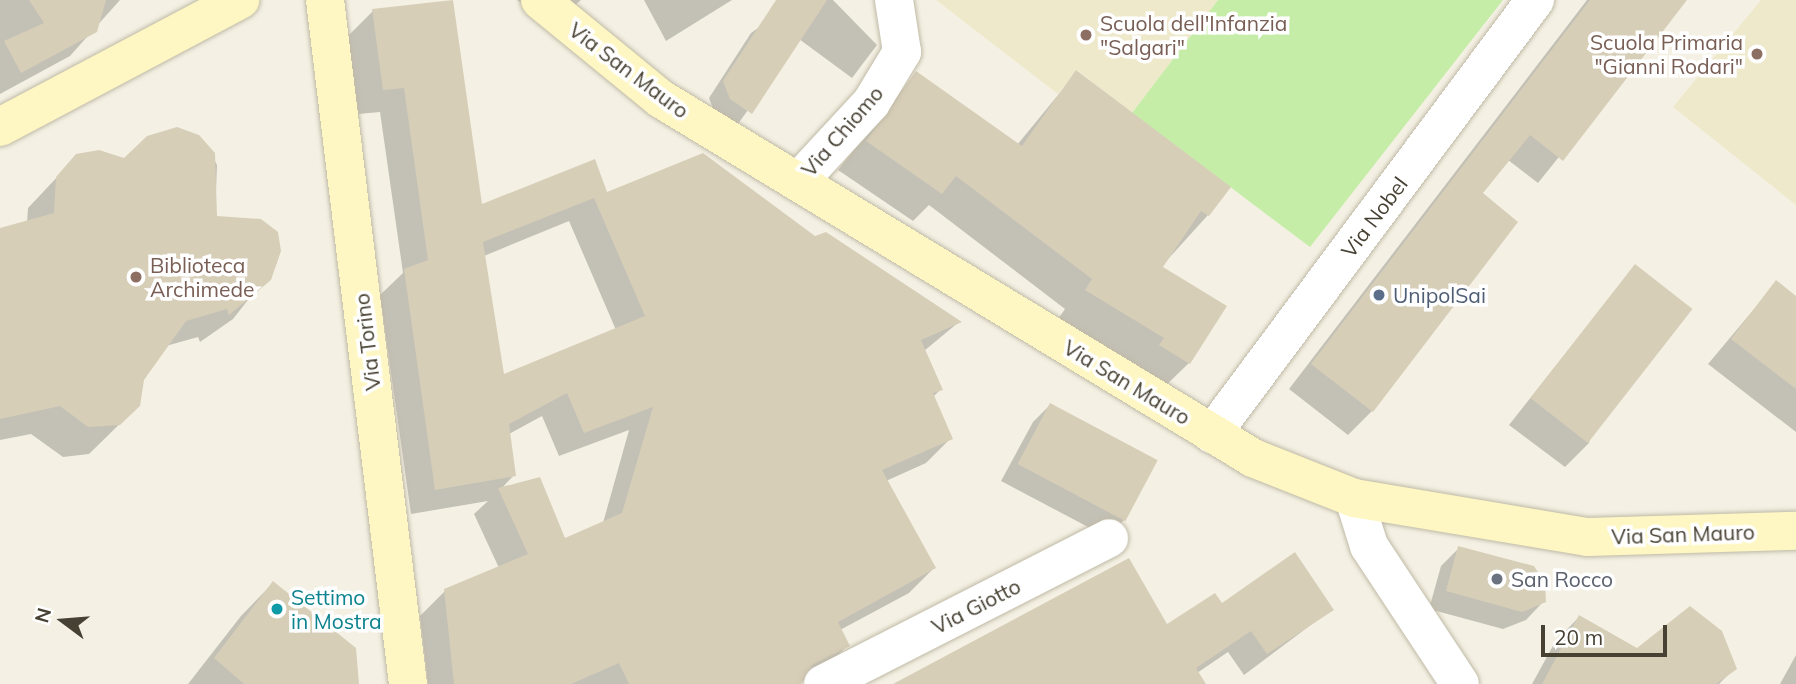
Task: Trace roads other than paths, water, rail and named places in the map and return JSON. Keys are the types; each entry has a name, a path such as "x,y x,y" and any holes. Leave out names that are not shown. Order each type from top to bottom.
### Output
{"street":[{"path":"0,127 240,0"},
{"name":"Via Torino","path":"325,0 408,684"},
{"name":"Via San Mauro","path":"540,0 661,99 1253,458 1354,498 1588,537 1796,531"},
{"name":"Via Chiomo","path":"798,182 871,103 902,52 894,0"},
{"name":"Via Nobel","path":"1212,434 1535,0"},
{"path":"1354,498 1369,546 1460,684"},
{"name":"Via Giotto","path":"839,681 1108,538"}],"place":[{"name":"Scuola dell'Infanzia \"Salgari\"","path":"1086,35"},
{"name":"Scuola Primaria \"Gianni Rodari\"","path":"1757,54"},
{"name":"Biblioteca Archimede","path":"136,277"},
{"name":"UnipolSai","path":"1379,295"},
{"name":"San Rocco","path":"1497,579"},
{"name":"Settimo in Mostra","path":"277,609"}]}
